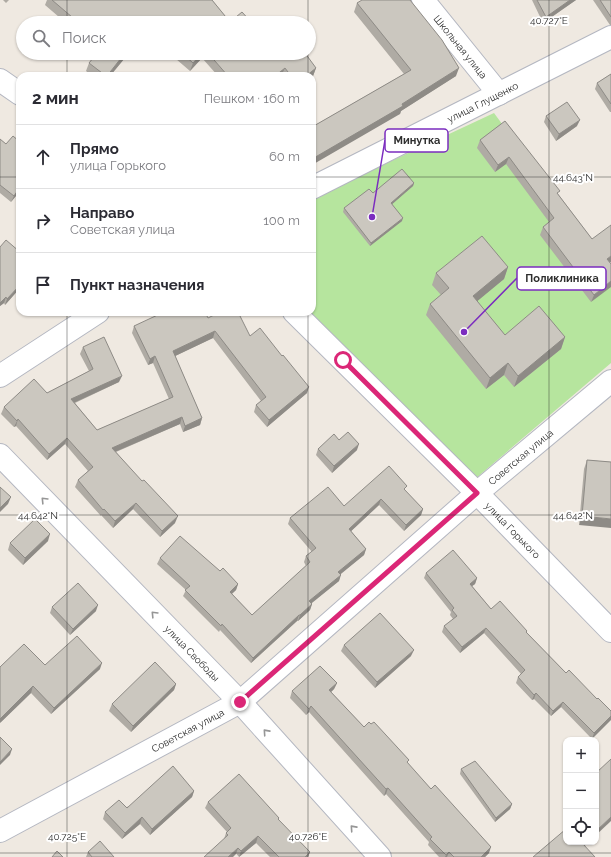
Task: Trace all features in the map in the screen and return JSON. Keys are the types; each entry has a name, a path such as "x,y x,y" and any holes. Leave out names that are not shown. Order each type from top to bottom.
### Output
{"street":[{"name":"Школьная улица","path":"423,0 499,94"},
{"name":"улица Глущенко","path":"316,186 611,37"},
{"path":"0,80 16,91"},
{"path":"0,376 92,316"},
{"name":"улица Горького","path":"298,316 477,493 611,631"},
{"name":"Советская улица","path":"0,832 240,702 477,493 611,381"},
{"name":"улица Свободы","path":"0,455 240,702 380,857"}],"green space":[{"path":"494,113 611,272 611,363 475,479 309,316 316,316 316,196"}],"building":[{"path":"52,0 212,0 225,16 71,16"},
{"path":"362,0 410,0 442,40 459,68 402,104 403,106 316,157 316,125 411,70 357,3"},
{"path":"537,0 570,0 546,17"},
{"path":"600,0 611,0 611,17"},
{"path":"242,12 246,16 237,16"},
{"path":"91,60 120,60 110,72 101,72 89,63"},
{"path":"214,60 310,60 316,68 311,72 288,72 285,68 280,72 225,72"},
{"path":"611,74 611,104 597,83"},
{"path":"567,102 580,120 559,134 546,116"},
{"path":"505,121 560,191 557,193 592,239 611,225 611,256 607,259 611,264 611,281 594,295 543,227 554,218 509,157 498,165 480,140"},
{"path":"13,136 16,139 16,193 14,196 0,185 0,139 6,144"},
{"path":"402,169 414,183 391,203 403,218 371,243 344,208 369,189 373,193"},
{"path":"482,236 508,267 473,296 505,335 539,306 565,337 518,376 508,363 490,378 430,304 449,288 436,273"},
{"path":"6,240 16,249 16,289 7,299 6,297 0,303 0,247"},
{"path":"155,316 207,316 208,318 212,316 240,316 250,336 260,328 309,387 269,420 256,405 266,397 215,331 173,351 202,418 185,426 182,417 112,448 142,481 144,480 178,516 162,531 136,503 115,521 104,509 103,510 78,480 93,467 67,438 49,454 18,419 17,421 4,407 34,379 47,393 93,369 83,347 104,337 122,376 71,399 97,430 173,397 155,356 150,359 134,326"},
{"path":"348,432 359,444 334,466 318,449 334,434 339,440"},
{"path":"587,460 611,462 611,519 582,516"},
{"path":"389,466 407,486 404,489 423,509 406,525 381,499 349,529 366,549 338,572 341,575 309,601 312,604 253,658 222,624 221,626 185,590 190,586 160,558 180,536 220,571 223,568 238,584 230,592 252,615 310,562 306,556 316,548 290,518 328,487 344,506"},
{"path":"0,487 11,497 0,508"},
{"path":"35,519 50,534 25,558 10,543"},
{"path":"453,550 477,578 470,584 491,609 500,601 527,631 526,632 566,673 569,670 611,711 611,716 594,733 563,702 553,711 536,693 534,695 518,677 525,670 486,628 462,647 444,626 457,616 452,610 454,608 426,573"},
{"path":"78,583 98,605 73,629 52,607"},
{"path":"380,613 414,650 377,682 344,645"},
{"path":"77,636 102,663 54,708 33,686 0,719 0,667 24,644 45,665"},
{"path":"155,662 176,684 133,726 112,704"},
{"path":"320,666 337,683 329,690 364,727 369,722 371,724 374,722 409,760 407,762 431,789 435,785 491,847 481,857 454,857 449,852 446,855 430,839 432,837 388,788 386,789 311,706 309,709 292,691"},
{"path":"0,737 12,749 0,762"},
{"path":"611,759 611,817 599,828 599,773 599,770"},
{"path":"475,761 512,804 496,818 461,769"},
{"path":"173,766 194,791 152,829 142,817 125,833 105,812 119,800 127,808"},
{"path":"239,774 279,818 278,819 310,852 305,857 279,857 258,836 241,851 238,848 228,857 204,857 228,835 226,833 231,828 208,802"},
{"path":"563,832 563,845 584,845 595,857 533,857"},
{"path":"100,841 114,857 92,857 88,852"},
{"path":"57,851 63,857 52,857"}],"place":[{"name":"Минутка","path":"372,217"},
{"name":"Поликлиника","path":"464,332"}],"route":[{"path":"240,702 477,493 343,360"}]}
